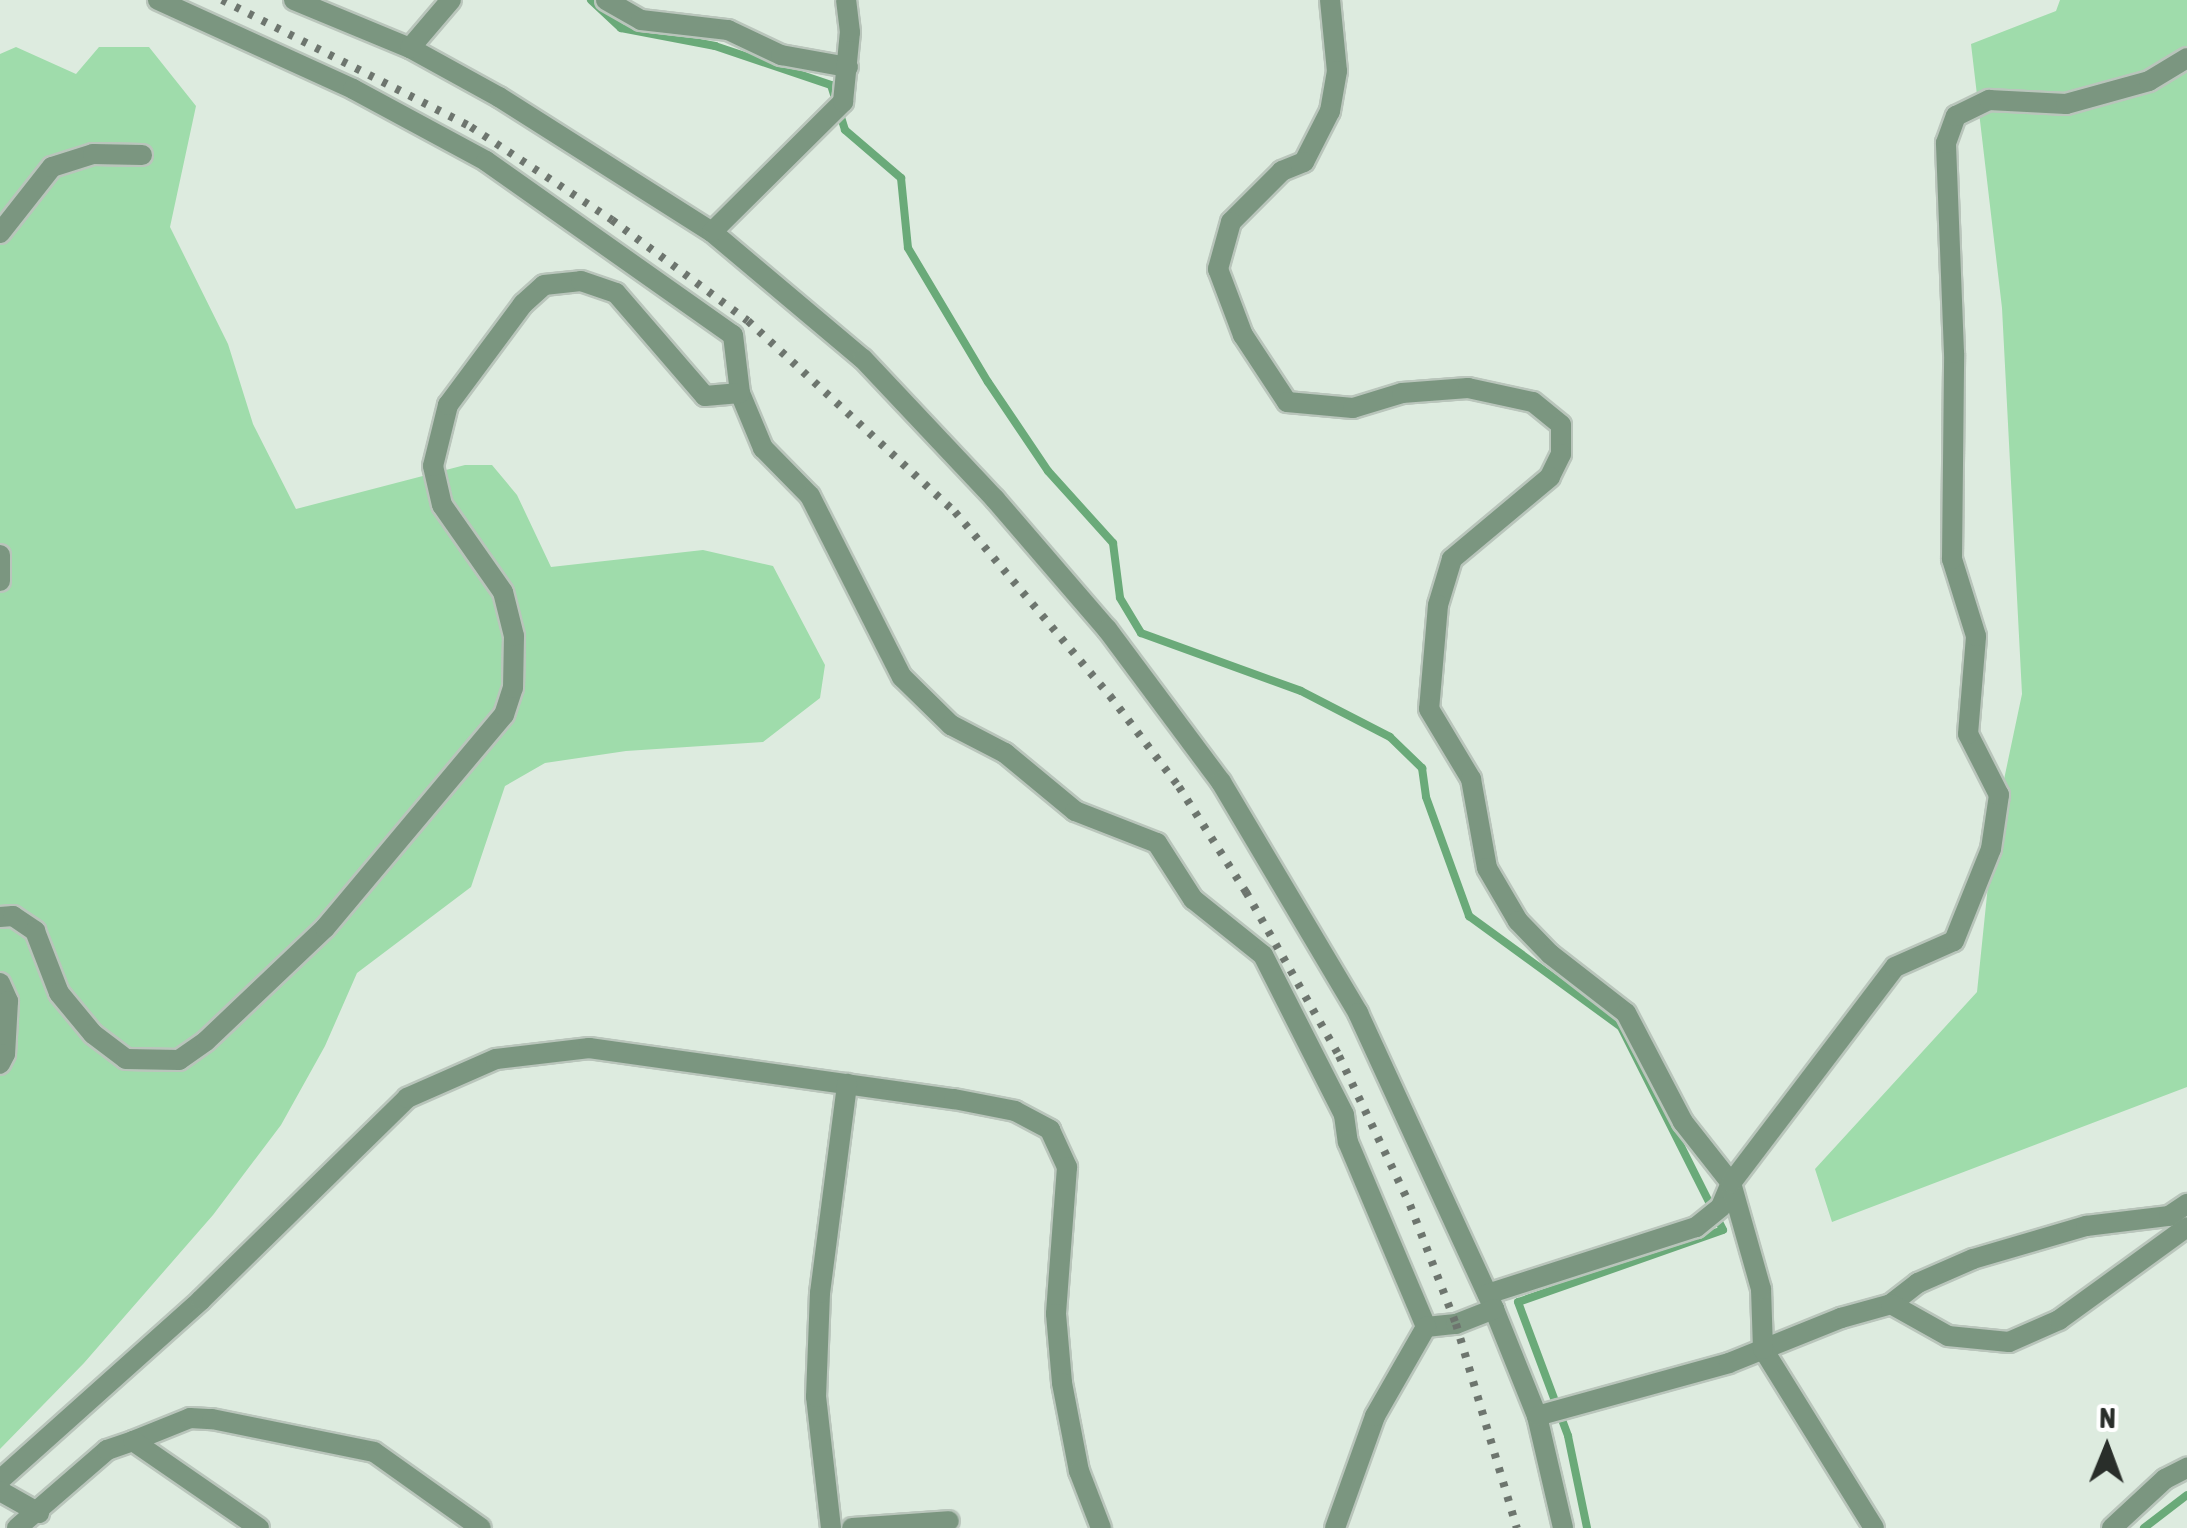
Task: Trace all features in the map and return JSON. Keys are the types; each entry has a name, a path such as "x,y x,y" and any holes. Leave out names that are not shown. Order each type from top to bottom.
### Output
{"street":[{"path":"158,0 353,88 486,161 732,335 740,393 763,448 810,496 902,677 951,724 1005,754 1075,811 1157,843 1194,898 1264,955 1344,1116 1348,1142 1426,1327"},
{"path":"294,0 410,48 499,96 712,232 862,360 995,498 1107,629 1221,782 1358,1013 1490,1302 1537,1416 1563,1528"},
{"path":"410,48 451,0"},
{"path":"606,0 641,20 728,30 781,56 848,67"},
{"path":"712,232 843,102 848,67 846,0"},
{"path":"1330,0 1337,70 1330,111 1304,162 1282,171 1231,222 1218,269 1243,335 1288,402 1353,408 1402,393 1468,388 1533,402 1561,425 1561,454 1550,477 1452,559 1438,606 1429,709 1472,779 1486,868 1518,922 1550,954 1626,1013 1683,1122 1731,1183 1761,1289 1762,1349 1874,1528"},
{"path":"1426,1327 1456,1324 1490,1302 1696,1226 1721,1207 1731,1183 1896,967 1954,941 1991,848 1999,795 1968,734 1976,636 1952,559 1954,353 1946,143 1956,116 1989,100 2066,104 2149,81 2187,58"},
{"path":"0,233 52,168 94,154 142,155"},
{"path":"0,917 12,916 35,931 59,994 93,1034 126,1059 179,1060 206,1041 325,928 504,715 514,688 514,636 503,592 442,505 433,466 448,405 523,304 544,285 581,281 616,293 705,396 740,393"},
{"path":"0,555 0,581"},
{"path":"0,982 8,1001 5,1054 0,1064"},
{"path":"0,1480 202,1300 407,1098 496,1059 589,1048 1015,1112 1050,1130 1067,1167 1056,1314 1062,1383 1079,1471 1101,1528"},
{"path":"831,1528 816,1398 820,1293 847,1084"},
{"path":"1537,1416 1729,1363 1891,1304 1918,1283 1973,1259 2086,1226 2169,1216 2187,1204"},
{"path":"1891,1304 1948,1336 2009,1342 2059,1320 2187,1228"},
{"path":"1335,1528 1374,1416 1426,1327"},
{"path":"17,1528 39,1513 107,1450 190,1418 212,1419 374,1452 482,1528"},
{"path":"133,1441 259,1528"},
{"path":"2112,1528 2165,1479 2187,1468"},
{"path":"0,1491 39,1513"},
{"path":"852,1528 948,1521"}],"green space":[{"path":"2060,0 2187,0 2187,1087 1832,1222 1815,1169 1977,992 1994,827 2022,694 2002,308 1971,44 2056,11"},
{"path":"16,47 76,74 99,47 149,47 196,106 170,227 228,344 253,424 296,509 465,465 492,465 517,495 551,567 703,550 773,566 825,665 820,698 763,742 626,751 545,763 505,786 471,887 357,973 325,1046 281,1125 213,1215 84,1363 0,1449 0,54"}],"waterway":[{"path":"591,0 621,28 715,46 831,85 845,130 901,178 908,248 988,382 1048,471 1113,543 1120,598 1141,633 1301,691 1390,737 1422,768 1426,797 1469,916 1621,1027 1723,1230 1518,1302 1568,1436 1587,1528"},
{"path":"2144,1528 2187,1495"}],"railway":[{"path":"222,0 471,127 612,220 748,321 955,512 1110,696 1179,787 1246,892 1339,1056 1410,1205 1456,1324 1517,1528"}]}
